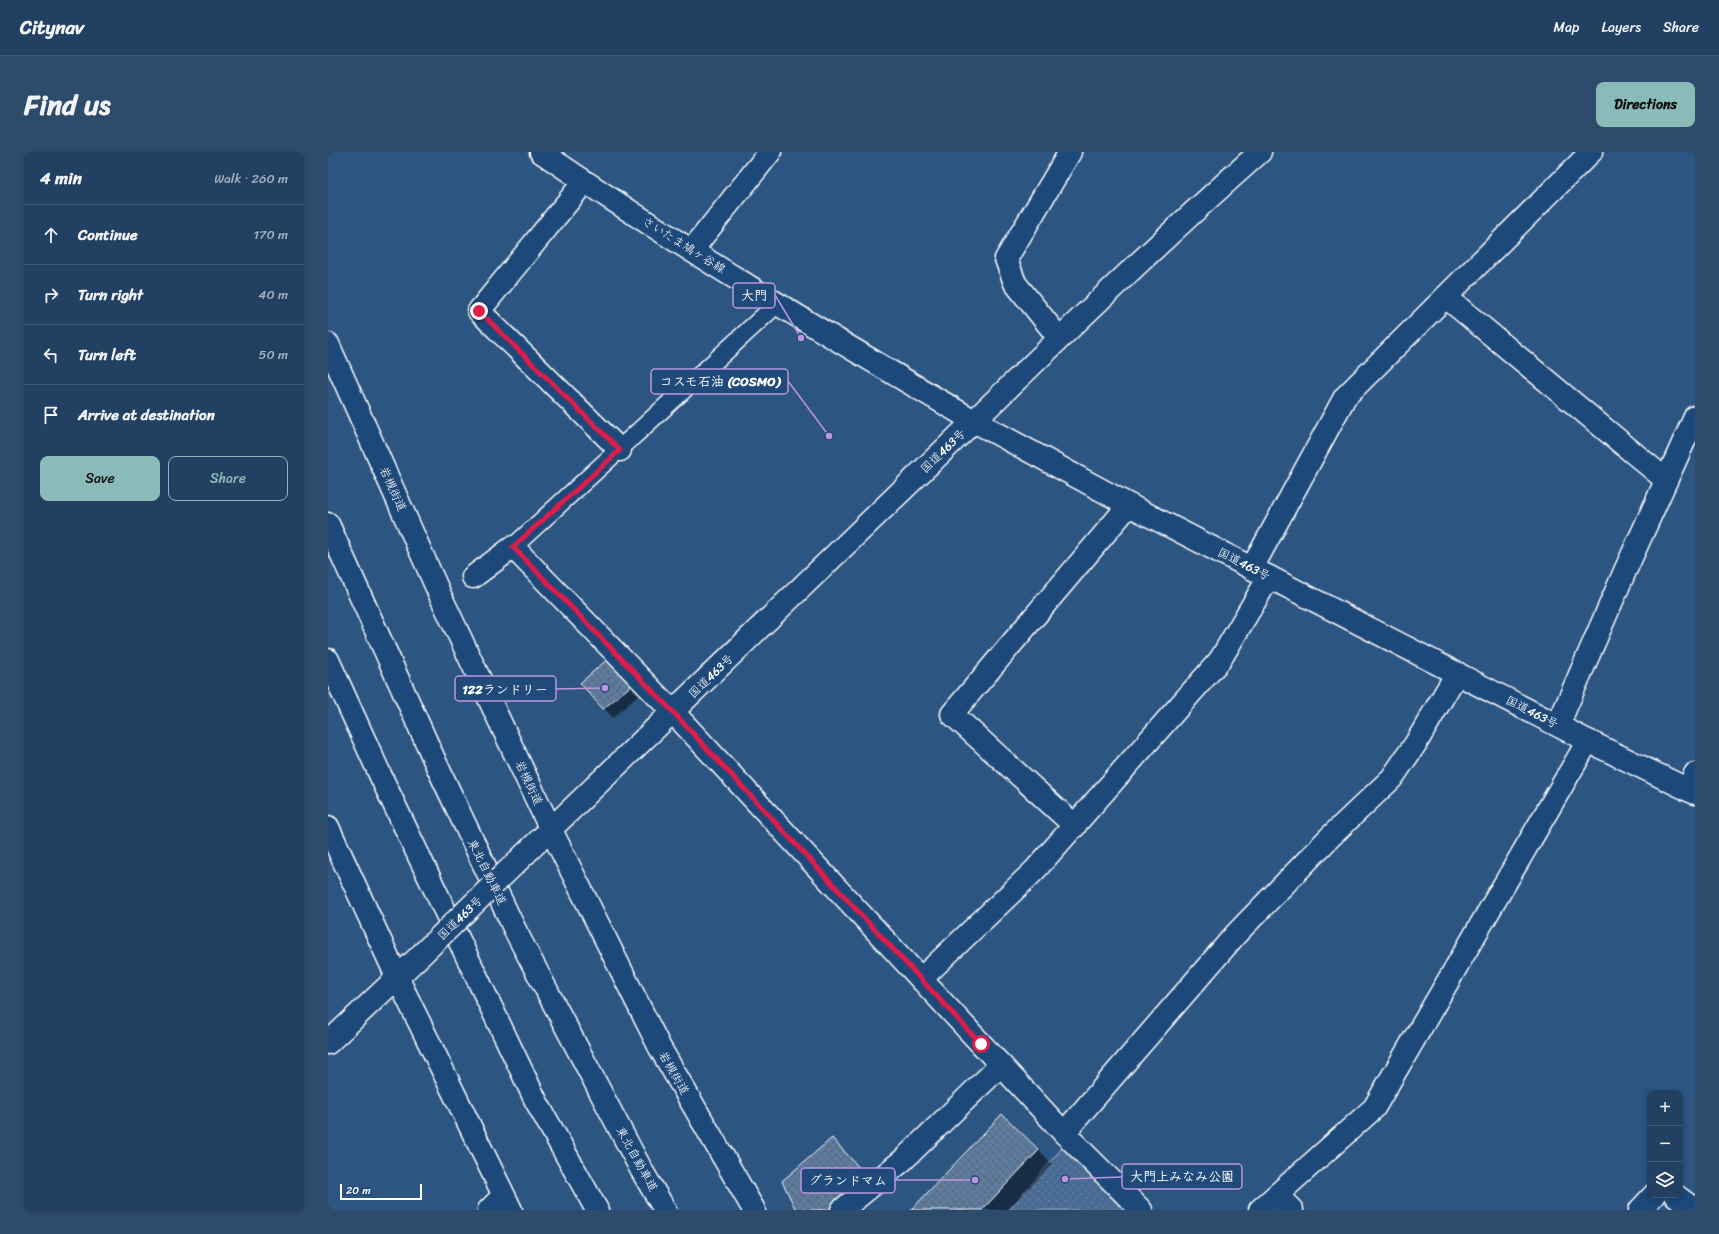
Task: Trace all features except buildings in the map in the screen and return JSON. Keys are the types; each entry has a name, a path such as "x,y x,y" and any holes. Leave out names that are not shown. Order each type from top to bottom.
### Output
{"main road":[{"name":"さいたま鳩ヶ谷線","path":"541,152 584,182 777,304 974,421"},
{"path":"692,250 770,152"},
{"path":"1060,338 1015,283 1006,259 1070,152"},
{"path":"974,421 1195,210 1260,152"},
{"path":"921,979 1035,870 1220,660 1345,398 1591,152"},
{"path":"584,182 479,311 620,450"},
{"path":"1446,296 1666,480"},
{"name":"岩槻街道","path":"328,344 441,597 551,830 660,1048 754,1210"},
{"path":"1558,725 1695,417"},
{"name":"国道463号","path":"328,1043 551,830 974,421 1129,505 1588,741 1693,786"},
{"path":"1075,826 952,714 1129,505"},
{"name":"東北自動車道","path":"328,524 438,768 516,932 642,1171 665,1210"},
{"path":"473,577 513,547 673,712 1064,1134 1141,1210"},
{"path":"328,660 383,781 536,1101 597,1210"},
{"path":"1064,1134 1236,934 1330,837 1392,778 1416,743 1457,673"},
{"path":"1260,1210 1374,1108 1588,741"},
{"path":"328,827 501,1205"},
{"path":"842,1210 903,1160 1000,1065"},
{"path":"1277,1195 1292,1210"},
{"path":"1640,1210 1651,1198"}],"lane":[{"path":"513,547 777,304"}],"shaded area":[{"path":"1062,1148 1124,1210 1009,1210"}],"place":[{"name":"大門","path":"801,338"},
{"name":"コスモ石油 (COSMO)","path":"829,436"},
{"name":"122ランドリー","path":"605,688"},
{"name":"大門上みなみ公園","path":"1065,1179"},
{"name":"グランドマム","path":"975,1180"}],"route":[{"path":"479,311 620,450 513,547 673,712 981,1044"}]}
